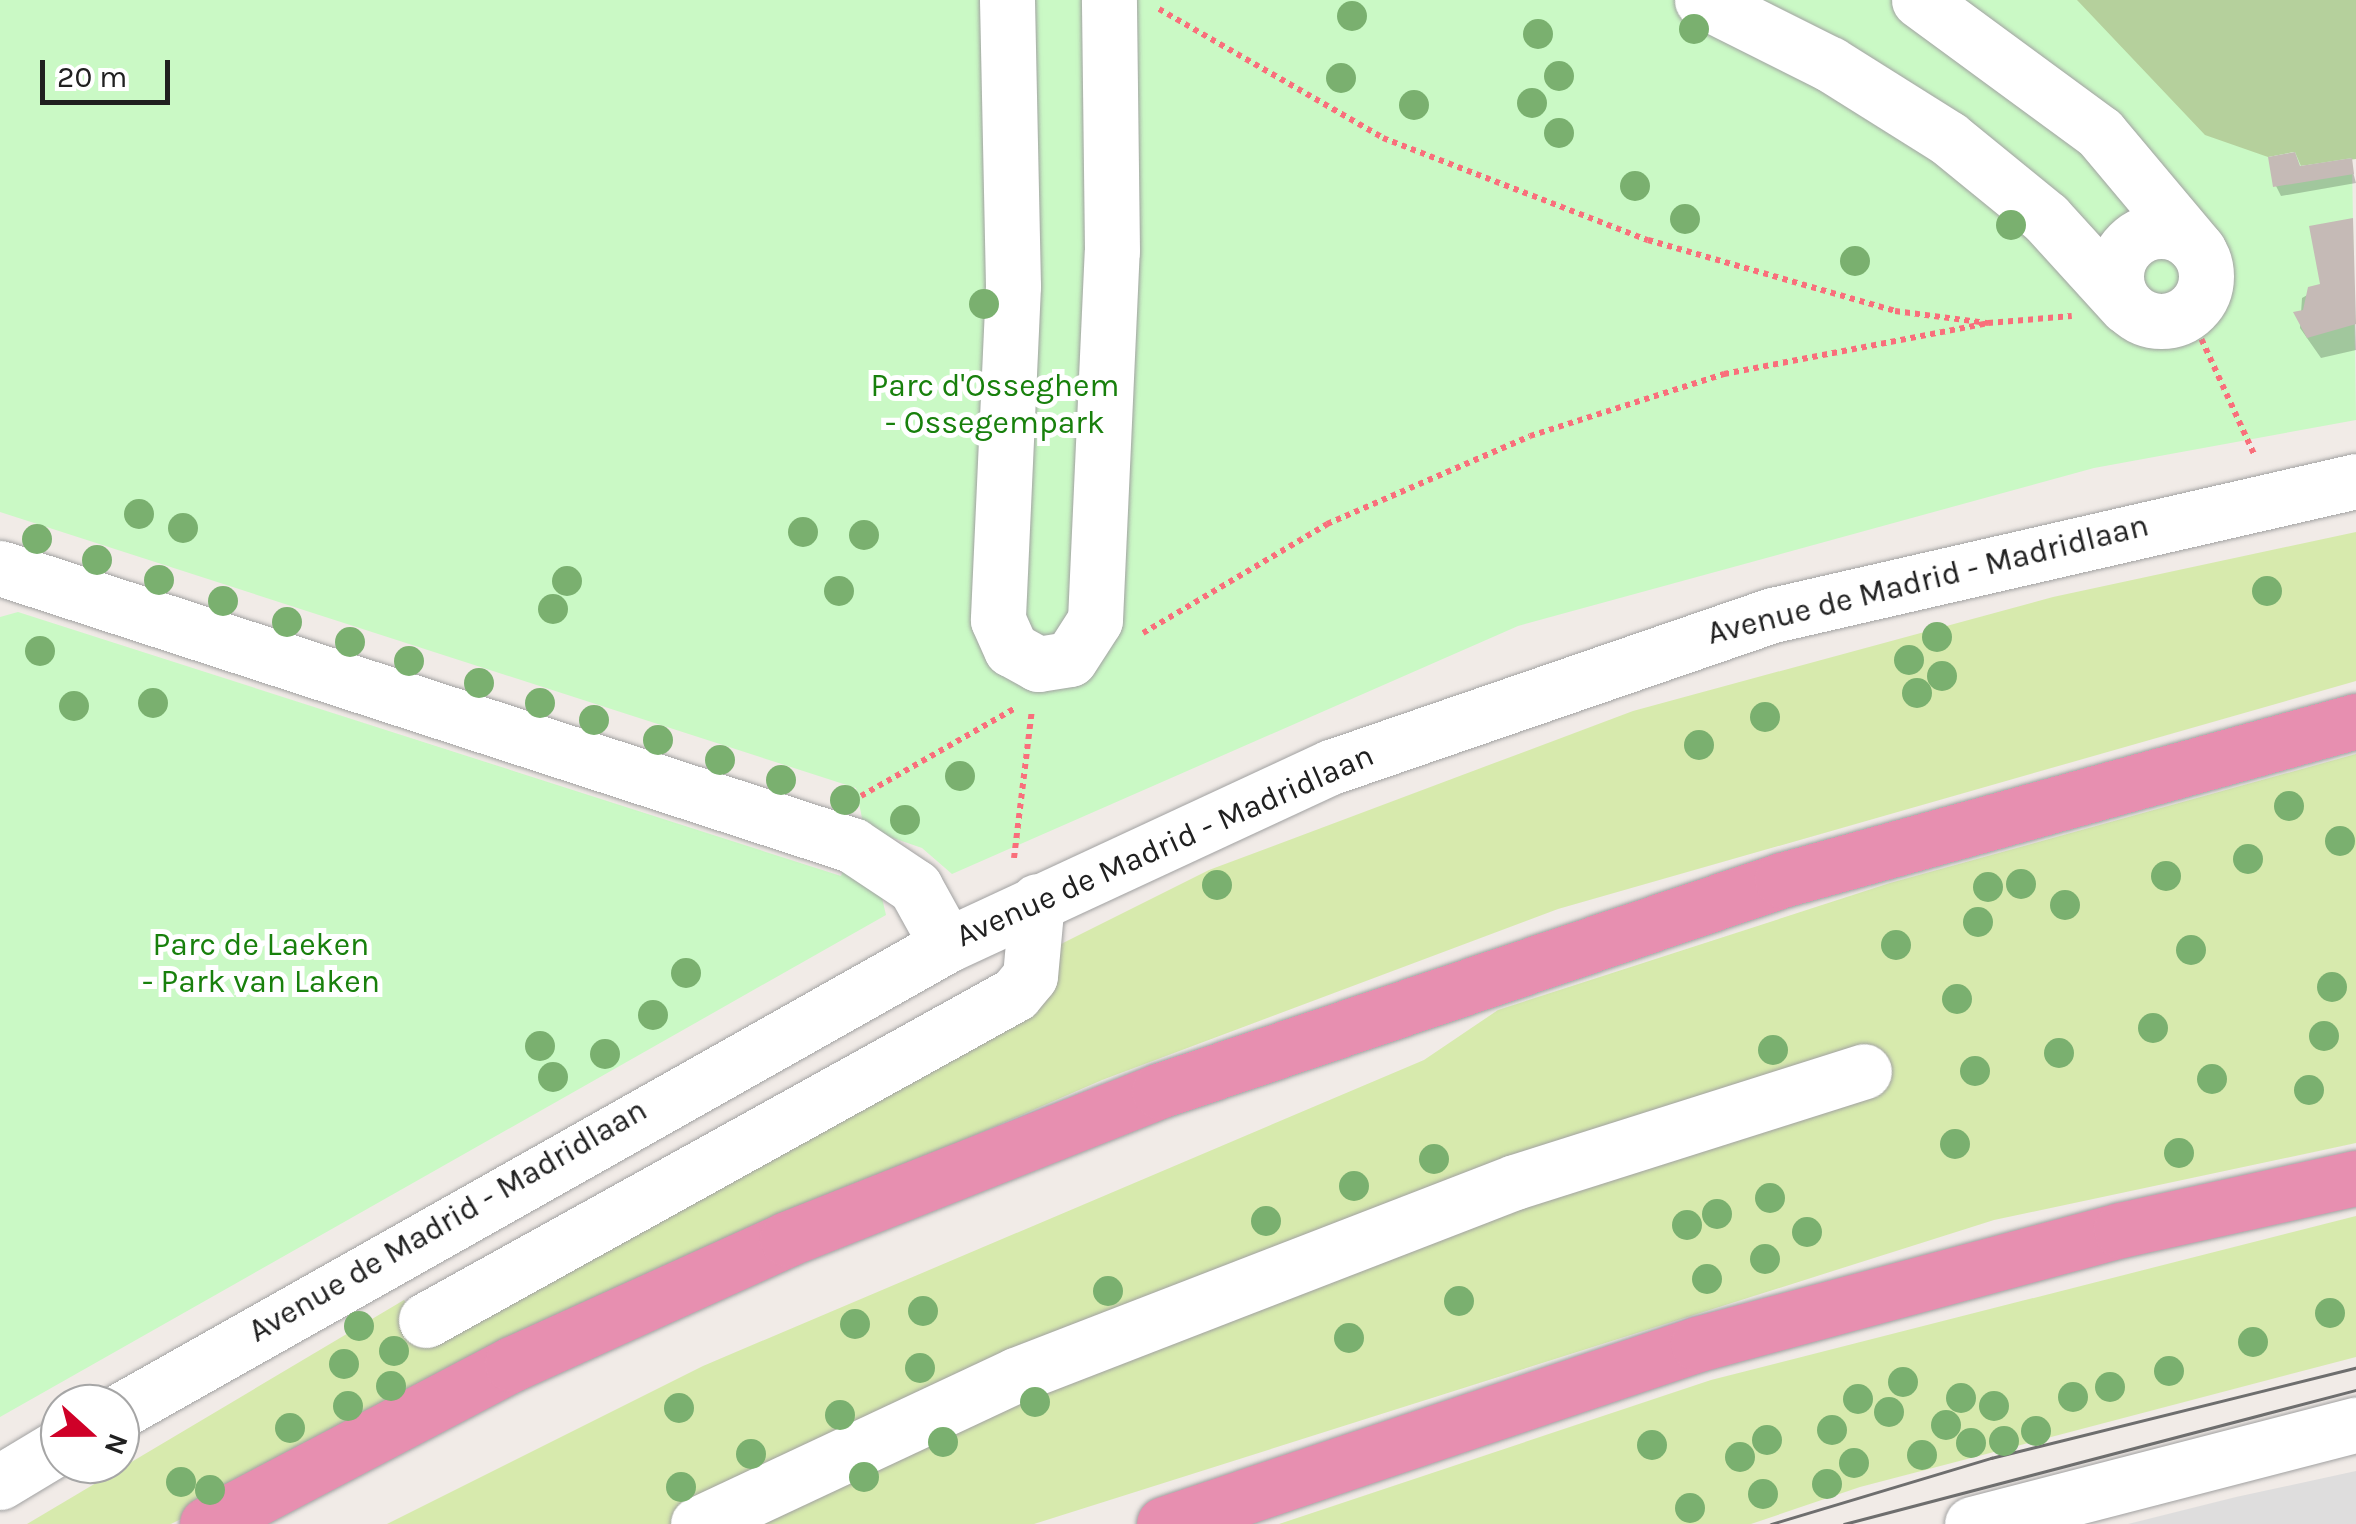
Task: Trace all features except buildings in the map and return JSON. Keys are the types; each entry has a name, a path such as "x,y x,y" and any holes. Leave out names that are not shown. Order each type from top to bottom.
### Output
{"highway":[{"path":"207,1524 512,1364 926,1186 1543,954 2356,721"},
{"path":"1164,1524 1698,1344 1946,1274 2356,1178"},
{"path":"266,1524 926,1186"}],"street":[{"path":"1006,0 1013,304 998,620 1010,649 1055,664 1082,649 1095,620 1112,252 1109,0"},
{"path":"1702,0 1830,64 1948,138 2046,218 2127,307 2151,321 2189,312 2205,290 2199,251 2100,133 1919,0"},
{"path":"2127,307 2116,272 2136,238 2176,234 2199,251"},
{"name":"Avenue de Madrid - Madridlaan","path":"140,1400 947,944 1025,880 1662,650 2008,554 2356,481"},
{"path":"0,568 802,830 896,868 947,944"},
{"path":"426,1320 1016,994 1032,967 1025,880"},
{"path":"698,1524 1034,1368 1515,1182 1864,1071"},
{"path":"1972,1524 2356,1426"},
{"path":"0,1482 40,1458"}],"path":[{"path":"1147,0 1287,88 1486,182 1812,290 1988,324"},
{"path":"1137,637 1327,524 1530,436 1724,374 1988,324 2127,307"},
{"path":"2189,312 2271,497"},
{"path":"802,830 1034,698 1025,880"}],"shaded area":[{"path":"2356,1471 2356,1524 2128,1524 2236,1497"}],"green space":[{"name":"Parc d'Osseghem - Ossegempark","path":"0,0 2077,0 2205,135 2268,157 2295,152 2301,166 2352,158 2356,420 2094,468 1518,626 952,874 922,848 864,828 856,788 0,512"},
{"path":"2024,0 2356,0 2356,159 2300,166 2294,152 2269,157 2273,187"},
{"path":"2356,532 2356,681 1558,909 1102,1080 750,1233 171,1524 27,1524 94,1484 140,1484 140,1457 404,1300 436,1344 1053,991 1051,949 1209,870 1633,711 2053,597"},
{"name":"Parc de Laeken - Park van Laken","path":"18,612 841,876 845,866 882,898 886,915 58,1384 40,1384 40,1394 0,1417 0,617"},
{"path":"2356,754 2356,1143 1994,1220 1034,1524 387,1524 703,1366 1424,1060 1498,1010 1890,883"},
{"path":"2356,1216 2356,1357 1860,1487 1751,1524 1279,1524 1711,1380"}],"tram line":[{"path":"1771,1524 1991,1458 2356,1368"},
{"path":"1844,1524 2356,1390"}]}
